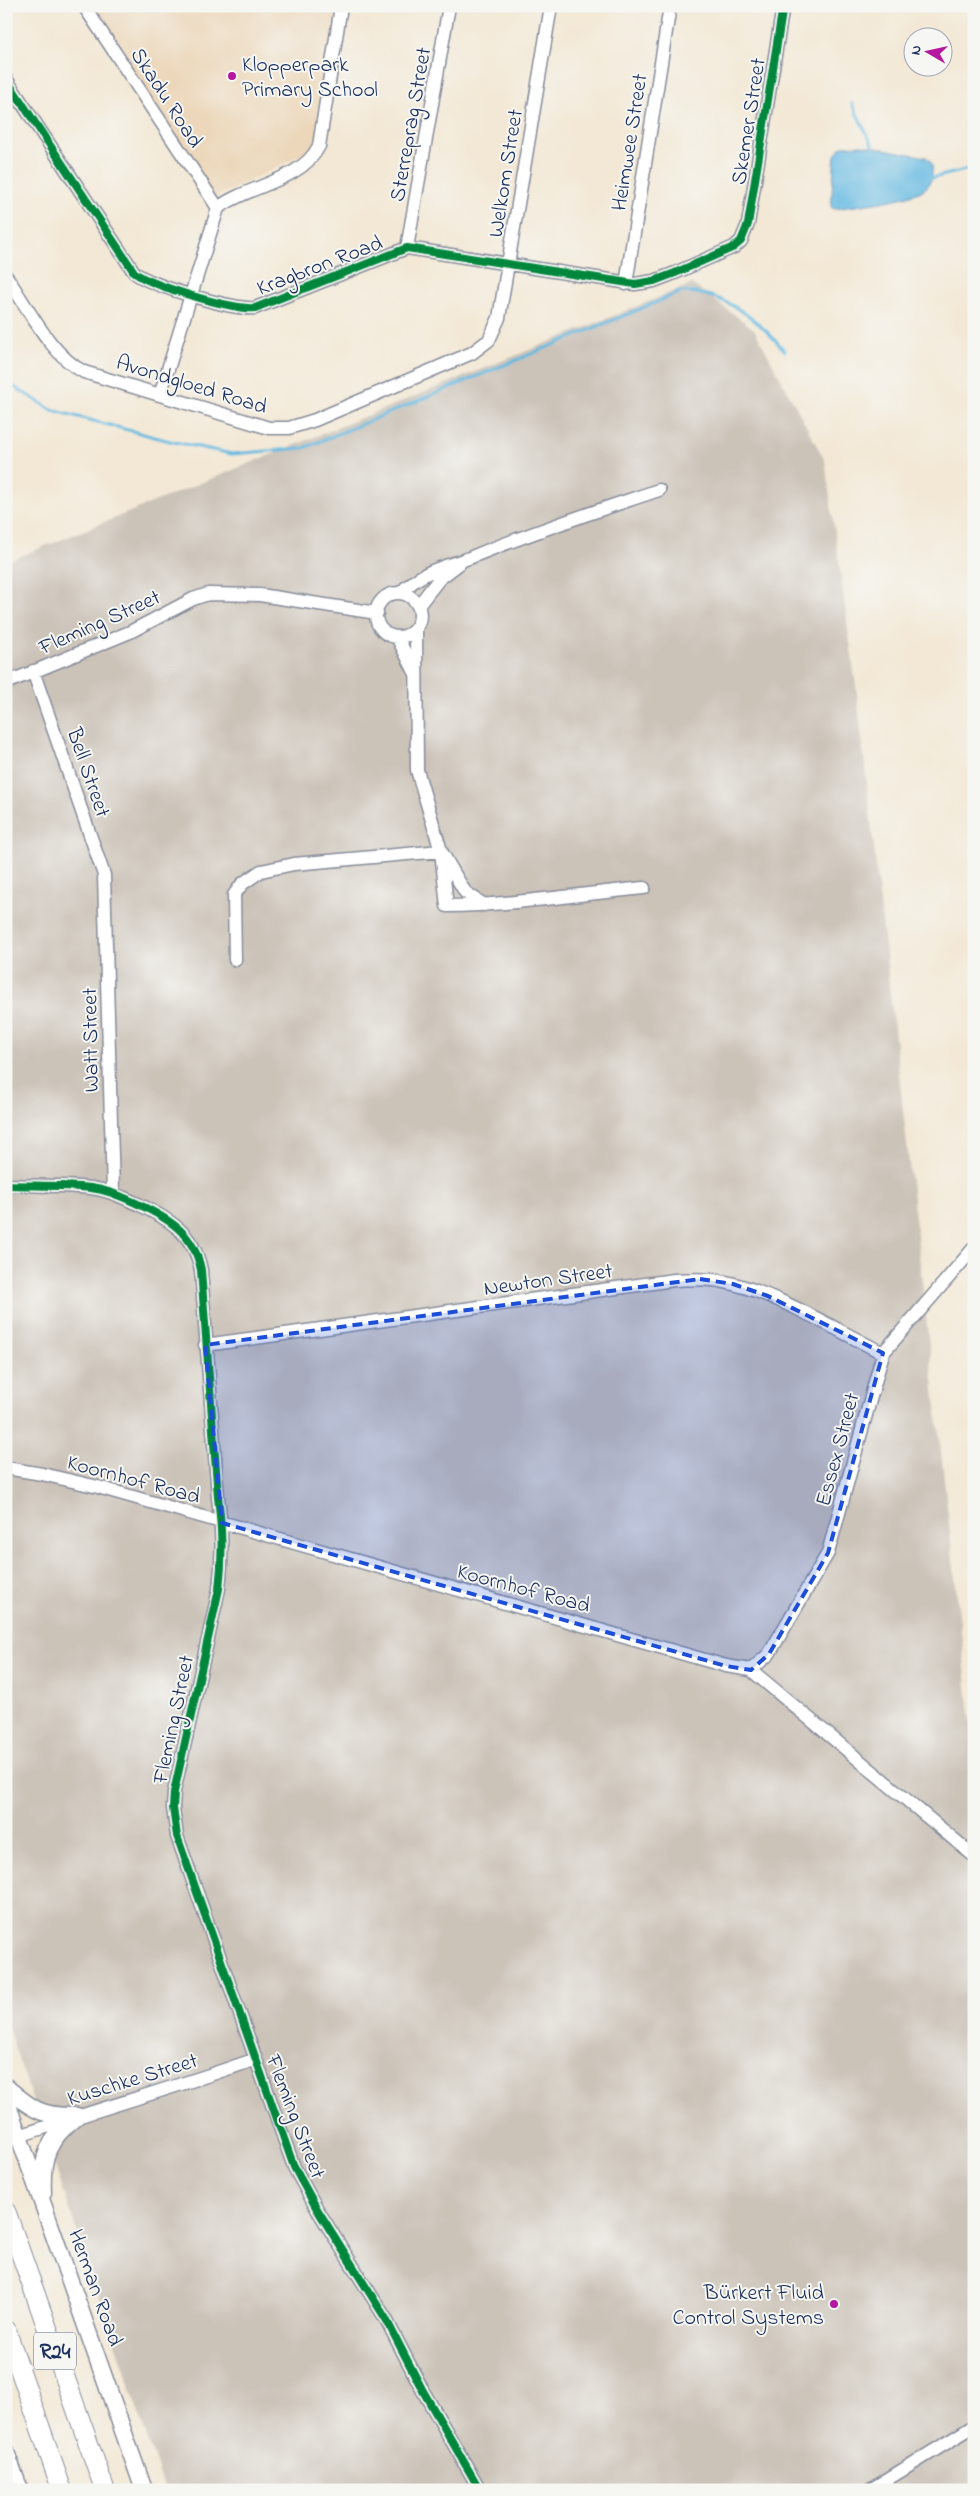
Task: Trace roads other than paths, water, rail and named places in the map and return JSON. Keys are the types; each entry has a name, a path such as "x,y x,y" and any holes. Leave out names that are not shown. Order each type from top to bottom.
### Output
{"highway":[{"name":"R24","path":"6,2212 105,2490"},
{"name":"R24","path":"6,2330 62,2490"}],"main road":[{"path":"6,2087 25,2102 45,2114 77,2116"},
{"name":"Herman Road","path":"6,2100 144,2490"},
{"path":"44,2206 44,2169 47,2151 58,2132 77,2116"}],"street":[{"name":"Skadu Road","path":"84,6 218,208"},
{"path":"160,395 218,208 229,200 299,168 316,152 319,146 341,6"},
{"name":"Sterreprag Street","path":"408,248 449,6"},
{"name":"Welkom Street","path":"461,358 483,346 494,333 510,266 551,6"},
{"name":"Heimwee Street","path":"626,284 670,6"},
{"name":"Skemer Street","path":"741,241 748,224 783,6"},
{"name":"Kragbron Road","path":"6,79 134,272 143,279 240,308 255,308 408,248 626,284 654,281 734,247 741,241"},
{"name":"Avondgloed Road","path":"6,276 58,352 68,363 84,372 255,425 283,428 315,420 461,358"},
{"path":"417,676 397,637 382,629 377,613 384,598 400,593 413,581 439,566 466,559 534,531 659,490"},
{"path":"418,606 439,579 466,559"},
{"path":"400,593 411,597 418,606 420,617 416,627 417,770 441,851 447,906 484,905 644,888"},
{"name":"Fleming Street","path":"6,683 130,632 208,594 278,597 377,613"},
{"path":"397,637 408,634 416,627"},
{"name":"Bell Street","path":"33,672 103,869 105,886"},
{"path":"441,851 465,892 484,905"},
{"path":"235,960 234,895 242,884 261,871 294,864 441,851"},
{"name":"Watt Street","path":"105,886 113,1192"},
{"name":"Fleming Street","path":"6,1185 90,1188 113,1192 177,1225 193,1246 201,1270 205,1345 218,1498 222,1523 223,1558 219,1589 174,1792 174,1822 182,1850 294,2166 317,2209 386,2319 423,2391 480,2490"},
{"name":"Essex Street","path":"751,1670 769,1654 828,1553 883,1352 974,1248"},
{"name":"Newton Street","path":"205,1345 674,1280 700,1279 732,1284 768,1296 883,1352"},
{"name":"Koornhof Road","path":"6,1468 98,1487 222,1523 297,1542 369,1566 589,1625 726,1666 751,1670"},
{"path":"751,1670 974,1856"},
{"name":"Kuschke Street","path":"19,2136 77,2116 192,2082 256,2058"},
{"path":"870,2490 974,2426"},
{"path":"6,2446 22,2490"}],"water":[{"path":"862,145 926,157 930,160 932,167 932,176 927,187 914,194 880,202 835,209 831,207 835,155 842,146"}],"waterway":[{"path":"852,104 873,146"},
{"path":"932,178 974,168"},
{"path":"6,382 52,410 170,441 232,454 304,448 681,292 711,296 739,309 763,328 785,351"}],"place":[{"name":"Klopperpark Primary School","path":"232,76"},
{"name":"Bürkert Fluid Control Systems","path":"834,2304"}]}
